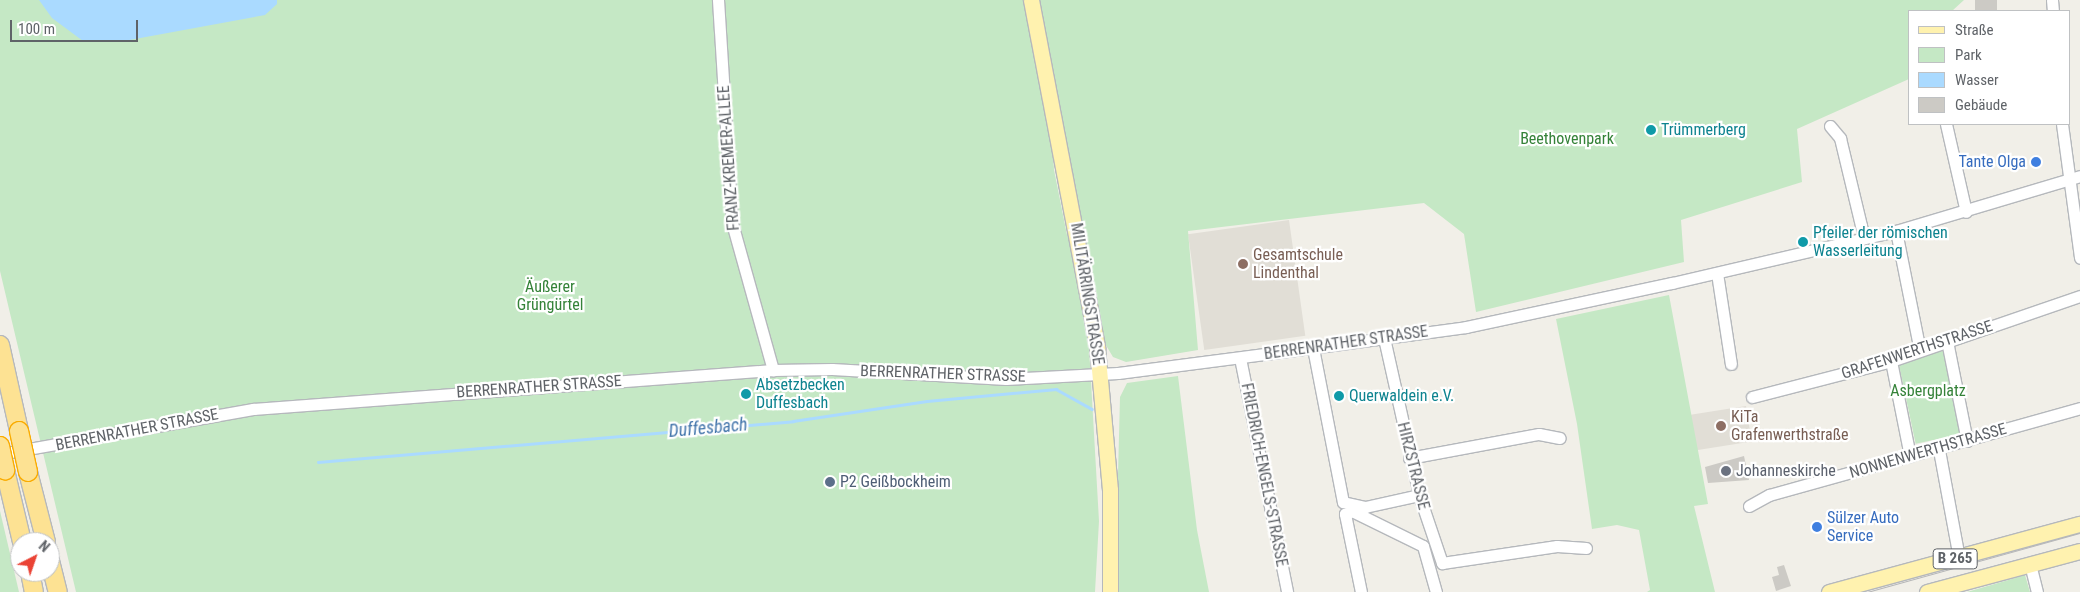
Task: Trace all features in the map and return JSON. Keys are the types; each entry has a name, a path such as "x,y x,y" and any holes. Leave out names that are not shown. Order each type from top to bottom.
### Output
{"highway":[{"path":"0,346 43,532"},
{"path":"0,446 20,532"}],"main road":[{"name":"MILITÄRRINGSTRASSE","path":"1031,0 1083,261 1100,374 1110,498 1110,592"},
{"name":"B 265","path":"1828,592 2080,524"},
{"name":"B 265","path":"1927,592 2080,551"}],"street":[{"name":"FRANZ-KREMER-ALLEE","path":"718,0 732,223 773,370"},
{"path":"1946,125 1966,212"},
{"path":"2062,125 2067,180 2080,258"},
{"path":"1830,126 1840,138 1864,238"},
{"name":"BERRENRATHER STRASSE","path":"3,462 245,410 773,370 829,369 1006,379 1100,374 1313,348 1510,318 1717,273 1896,231 1966,212 2080,176"},
{"path":"1896,231 1919,345"},
{"path":"1717,273 1731,364"},
{"name":"GRAFENWERTHSTRASSE","path":"1752,397 1891,361 1919,345 1947,341 2080,296"},
{"name":"HIRZSTRASSE","path":"1384,338 1409,458 1419,495 1442,563 1557,546 1586,548"},
{"path":"1947,341 1967,441"},
{"path":"1313,348 1343,502 1365,507 1419,495"},
{"name":"FRIEDRICH-ENGELS-STRASSE","path":"1240,358 1287,592"},
{"path":"1891,361 1910,456"},
{"name":"NONNENWERTHSTRASSE","path":"1749,506 1769,495 1910,456 1939,450 2080,408"},
{"path":"1409,458 1539,434 1560,438"},
{"path":"1939,450 1959,558"},
{"path":"1361,592 1345,514 1363,514 1420,543 1430,557 1436,592"},
{"path":"2030,564 2037,592"}],"shaded area":[{"name":"Gesamtschule Lindenthal","path":"1289,220 1305,336 1204,350 1188,234"},
{"name":"KiTa Grafenwerthstraße","path":"1746,406 1752,442 1696,450 1691,415"}],"green space":[{"name":"Äußerer Grüngürtel","path":"0,0 1025,0 1052,136 1054,170 1067,235 1076,258 1089,346 1099,521 1095,592 76,592 0,271"},
{"name":"Beethovenpark","path":"1036,0 1964,0 1953,10 1908,10 1908,79 1797,129 1802,182 1681,220 1684,262 1476,312 1464,234 1424,203 1188,231 1198,350 1126,362 1113,357 1104,342"},
{"path":"1669,295 1708,504 1694,506 1715,592 1647,592 1650,590 1639,530 1617,525 1592,529 1577,424 1556,319"},
{"name":"Asbergplatz","path":"1943,351 1961,434 1916,444 1898,361"},
{"path":"1178,376 1197,530 1209,592 1115,592 1120,397 1127,383"},
{"path":"0,511 10,554 10,582 17,582 19,592 0,592"},
{"path":"2025,575 2030,592 1967,592 2005,581"}],"water":[{"path":"39,0 277,0 277,4 265,15 124,41 83,41 52,18"}],"building":[{"path":"1975,0 1997,0 1997,10 1975,10"},
{"name":"Johanneskirche","path":"1744,456 1749,480 1708,483 1705,467"},
{"path":"1784,565 1791,586 1776,591 1772,577 1779,575 1777,567"}],"waterway":[{"name":"Duffesbach","path":"318,462 793,421 927,401 1056,389 1092,409"}],"tram line":[{"path":"1867,592 2080,533"}],"place":[{"name":"Trümmerberg","path":"1651,130"},
{"name":"Tante Olga","path":"2036,162"},
{"name":"Pfeiler der römischen Wasserleitung","path":"1803,242"},
{"name":"Gesamtschule Lindenthal","path":"1243,264"},
{"name":"Absetzbecken Duffesbach","path":"746,394"},
{"name":"Querwaldein e.V.","path":"1339,396"},
{"name":"KiTa Grafenwerthstraße","path":"1721,426"},
{"name":"Johanneskirche","path":"1726,471"},
{"name":"P2 Geißbockheim","path":"830,482"},
{"name":"Sülzer Auto Service","path":"1817,527"}]}
